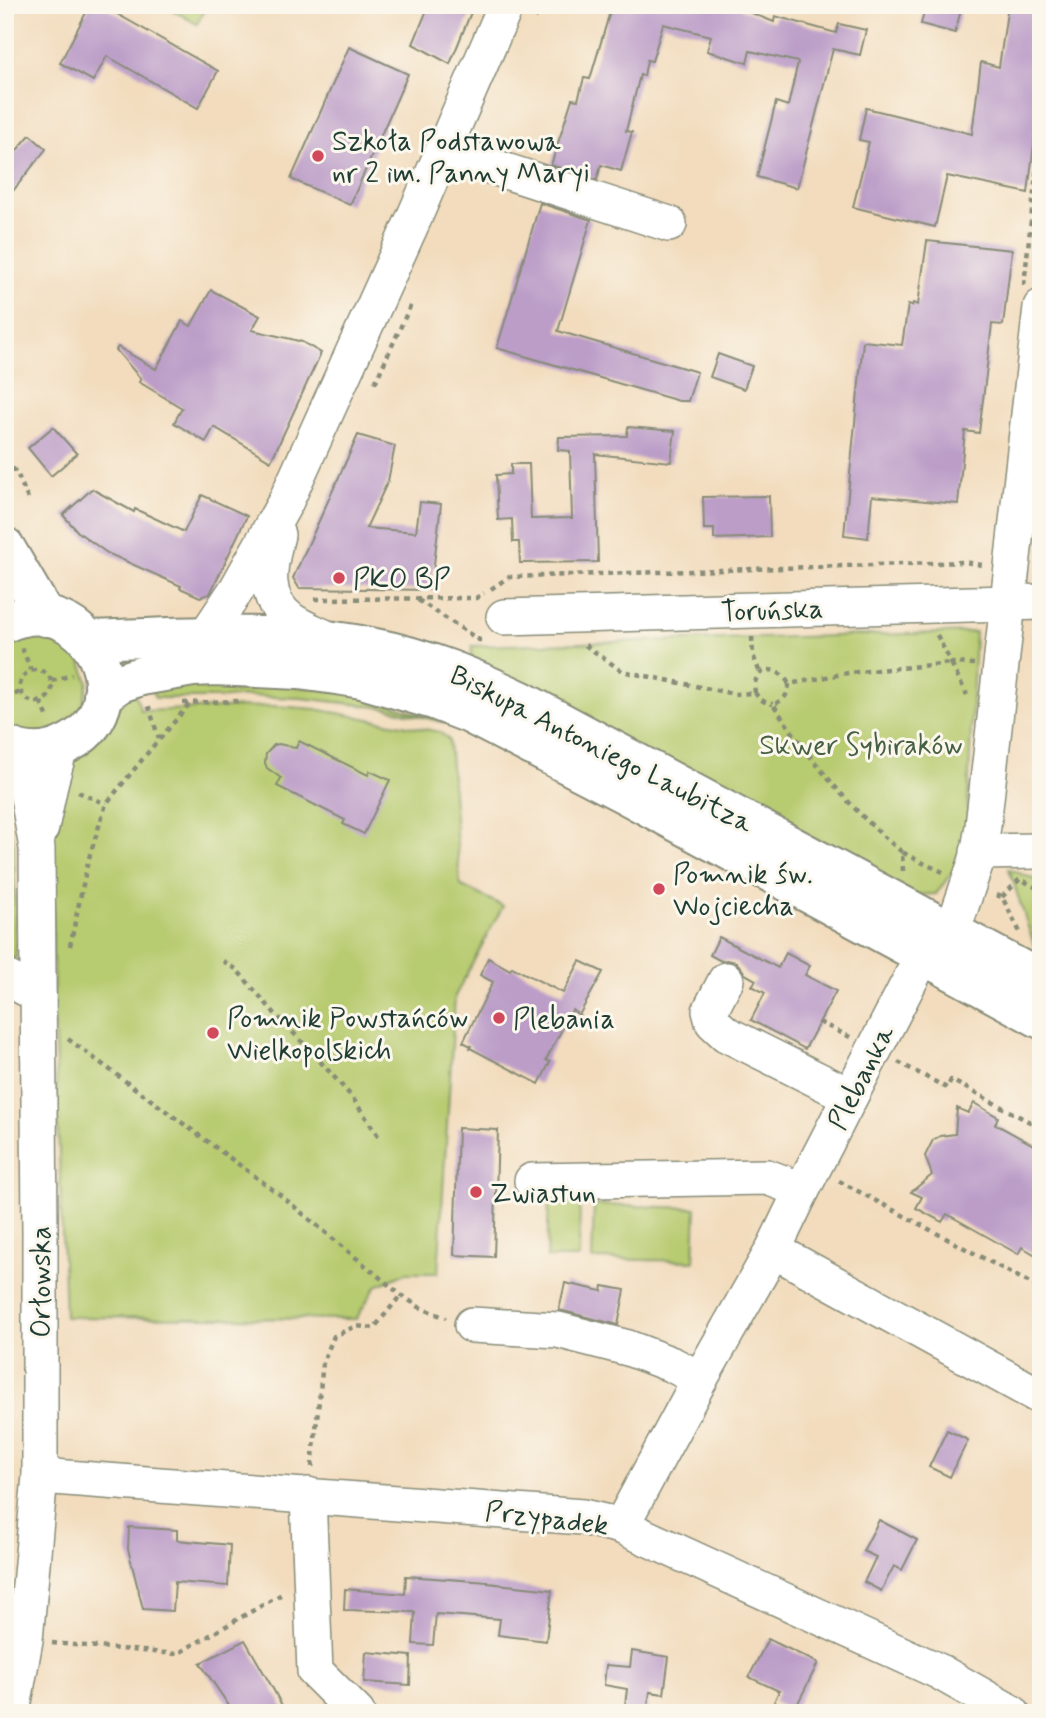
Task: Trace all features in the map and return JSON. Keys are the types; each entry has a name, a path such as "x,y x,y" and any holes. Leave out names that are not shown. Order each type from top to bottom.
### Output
{"main road":[{"path":"5,547 46,617"},
{"path":"5,623 29,616 46,617 62,621 76,629 97,653 104,681 100,709 93,722 73,742 60,748 36,752 9,747"},
{"name":"Biskupa Antoniego Laubitza","path":"88,640 205,637 331,640 372,647 485,683 567,724 935,942 1041,1019"},
{"name":"Biskupa Antoniego Laubitza","path":"103,695 120,684 141,676 214,666 266,668 362,679 434,700 470,714 935,942 1041,980"}],"street":[{"path":"205,637 237,589 286,501 444,151 506,5"},
{"path":"444,151 669,224"},
{"name":"Plebanka","path":"621,1526 774,1250 874,1049 935,942 957,918 959,867 1020,592 1041,307"},
{"path":"286,501 271,558 269,574 273,596 278,608 292,621 331,640"},
{"name":"Toruńska","path":"504,617 1020,592"},
{"name":"Orłowska","path":"9,747 25,780 37,848 40,1476 25,1640 12,1713"},
{"name":"Orłowska","path":"37,848 60,748"},
{"path":"959,867 1041,850"},
{"path":"5,977 38,995"},
{"path":"726,980 710,1011 713,1022 726,1034 850,1096"},
{"path":"532,1181 766,1177 808,1179"},
{"path":"774,1250 1041,1397"},
{"path":"472,1325 558,1330 628,1348 701,1379"},
{"name":"Przypadek","path":"40,1476 583,1517 621,1526 938,1671 1012,1713"},
{"path":"309,1495 316,1671 357,1713"}],"path":[{"path":"5,461 17,473 28,499"},
{"path":"311,599 476,598 509,577 965,562 1020,592"},
{"path":"934,631 972,706"},
{"path":"752,632 753,654 760,673"},
{"path":"577,640 622,671 734,694 755,693"},
{"path":"789,684 848,673 951,663 978,664"},
{"path":"39,669 52,679 52,690 41,702 30,701 21,692 21,679 29,671 39,669"},
{"path":"765,670 779,672 789,684 785,697 773,704 765,703 755,693 756,679 765,670"},
{"path":"5,698 21,692"},
{"path":"176,703 254,701"},
{"path":"69,950 88,861 106,804 190,703"},
{"path":"148,704 159,739"},
{"path":"773,704 798,741 843,794 880,834 902,852"},
{"path":"959,867 1002,897 1025,941"},
{"path":"1002,897 1020,880 1041,890"},
{"path":"223,961 236,969 310,1049 352,1097 379,1137"},
{"path":"63,1036 279,1194 401,1295 419,1307 472,1325"},
{"path":"874,1049 947,1088 951,1080 1041,1128"},
{"path":"808,1179 1041,1289"},
{"path":"309,1495 323,1362 334,1336 356,1326 374,1328 401,1295"},
{"path":"25,1640 177,1654 302,1583 312,1592"}],"green space":[{"path":"164,5 207,5 197,24"},
{"name":"Skwer Sybiraków","path":"975,632 967,824 955,868 936,894 915,895 471,661 472,646"},
{"path":"30,635 57,639 79,656 88,682 82,709 52,733 20,734 5,725 5,645"},
{"path":"184,676 352,692 454,725 387,708 301,698 155,698 150,684"},
{"path":"134,690 141,711 275,706 315,709 440,732 449,740 460,885 503,906 455,996 438,1273 406,1273 376,1286 356,1319 65,1317 54,1015 51,841 71,756"},
{"path":"5,809 14,845 16,958 5,960"},
{"path":"1009,869 1041,882 1041,964 1040,963"},
{"path":"549,1195 580,1196 579,1258 547,1258"},
{"path":"594,1205 696,1208 694,1261 592,1259"}],"building":[{"path":"90,5 101,5 218,71 198,108 107,56 93,81 60,63"},
{"path":"429,5 474,5 450,64 413,44"},
{"path":"612,5 731,5 774,22 775,16 836,33 839,24 866,30 860,55 833,49 797,188 757,177 776,102 788,106 798,62 750,51 747,63 707,51 711,36 663,24 652,61 647,60 644,76 640,75 626,131 632,132 621,171 601,165 597,180 551,165 572,99 578,100 584,78 590,79"},
{"path":"926,5 944,5 961,10 955,33 921,24"},
{"path":"1008,5 1041,5 1041,87 1028,193 947,176 935,227 853,207 869,142 859,140 866,108 972,134 981,62 999,67"},
{"path":"349,47 408,74 350,205 291,179"},
{"path":"30,135 46,149 5,201 5,164"},
{"path":"540,203 591,220 558,331 697,372 688,401 679,401 497,348"},
{"path":"927,241 1012,250 1003,325 992,324 979,433 965,431 958,504 872,496 868,538 844,535 863,341 902,345 908,305 918,305"},
{"path":"211,290 260,316 252,330 302,342 321,353 271,461 214,427 206,442 174,423 182,408 139,382 141,379 116,350 118,347 156,369 182,321 191,326"},
{"path":"718,354 752,366 744,389 710,377"},
{"path":"53,427 77,454 51,476 28,448"},
{"path":"628,427 675,431 671,462 595,454 598,562 520,563 519,542 513,542 512,519 498,520 496,475 511,474 511,464 529,464 531,519 572,518 570,451 558,450 559,437 627,436"},
{"path":"358,435 395,446 388,481 366,528 416,532 420,502 441,504 431,590 299,588 293,578"},
{"path":"92,489 134,512 135,509 184,532 202,495 247,516 210,594 200,597 180,588 181,586 107,553 78,532 63,515"},
{"path":"769,496 770,537 714,539 714,529 704,529 703,497"},
{"path":"299,741 368,775 370,771 390,780 364,834 343,824 345,820 277,786 281,778 267,768 266,754 274,745 296,748"},
{"path":"719,937 778,968 786,953 810,966 805,975 836,991 805,1049 751,1020 765,993 752,986 756,980 745,974 736,962 721,961 710,955"},
{"name":"Plebania","path":"488,958 563,993 580,961 603,972 579,1015 572,1010 546,1060 550,1062 539,1084 463,1042 493,982 480,975"},
{"path":"974,1103 998,1117 995,1124 1041,1149 1041,1258 1022,1247 1018,1254 947,1214 942,1222 916,1208 922,1197 911,1192 932,1175 925,1156 933,1140 955,1134 957,1108 968,1113"},
{"name":"Zwiastun","path":"458,1128 498,1130 494,1257 454,1255"},
{"path":"565,1283 602,1291 603,1286 625,1290 618,1325 559,1310"},
{"path":"947,1430 968,1440 950,1477 929,1467"},
{"path":"879,1520 917,1540 902,1570 894,1566 881,1591 864,1582 876,1557 863,1551"},
{"path":"129,1527 177,1530 177,1540 230,1545 228,1586 175,1582 173,1611 143,1609 128,1549"},
{"path":"406,1576 552,1590 546,1641 498,1635 500,1619 436,1614 433,1645 413,1644 415,1612 344,1610 345,1589 405,1594"},
{"path":"768,1639 818,1663 794,1711 774,1702 779,1691 749,1677"},
{"path":"245,1640 286,1713 234,1713 200,1663"},
{"path":"632,1651 669,1657 664,1694 650,1692 647,1713 624,1713 627,1689 604,1685 606,1665 630,1667"},
{"path":"366,1652 411,1656 410,1685 364,1682"}],"place":[{"name":"Szkoła Podstawowa nr 2 im. Panny Maryi","path":"318,156"},
{"name":"PKO BP","path":"339,578"},
{"name":"Pomnik św. Wojciecha","path":"659,889"},
{"name":"Plebania","path":"499,1018"},
{"name":"Pomnik Powstańców Wielkopolskich","path":"213,1033"},
{"name":"Zwiastun","path":"476,1192"}]}
